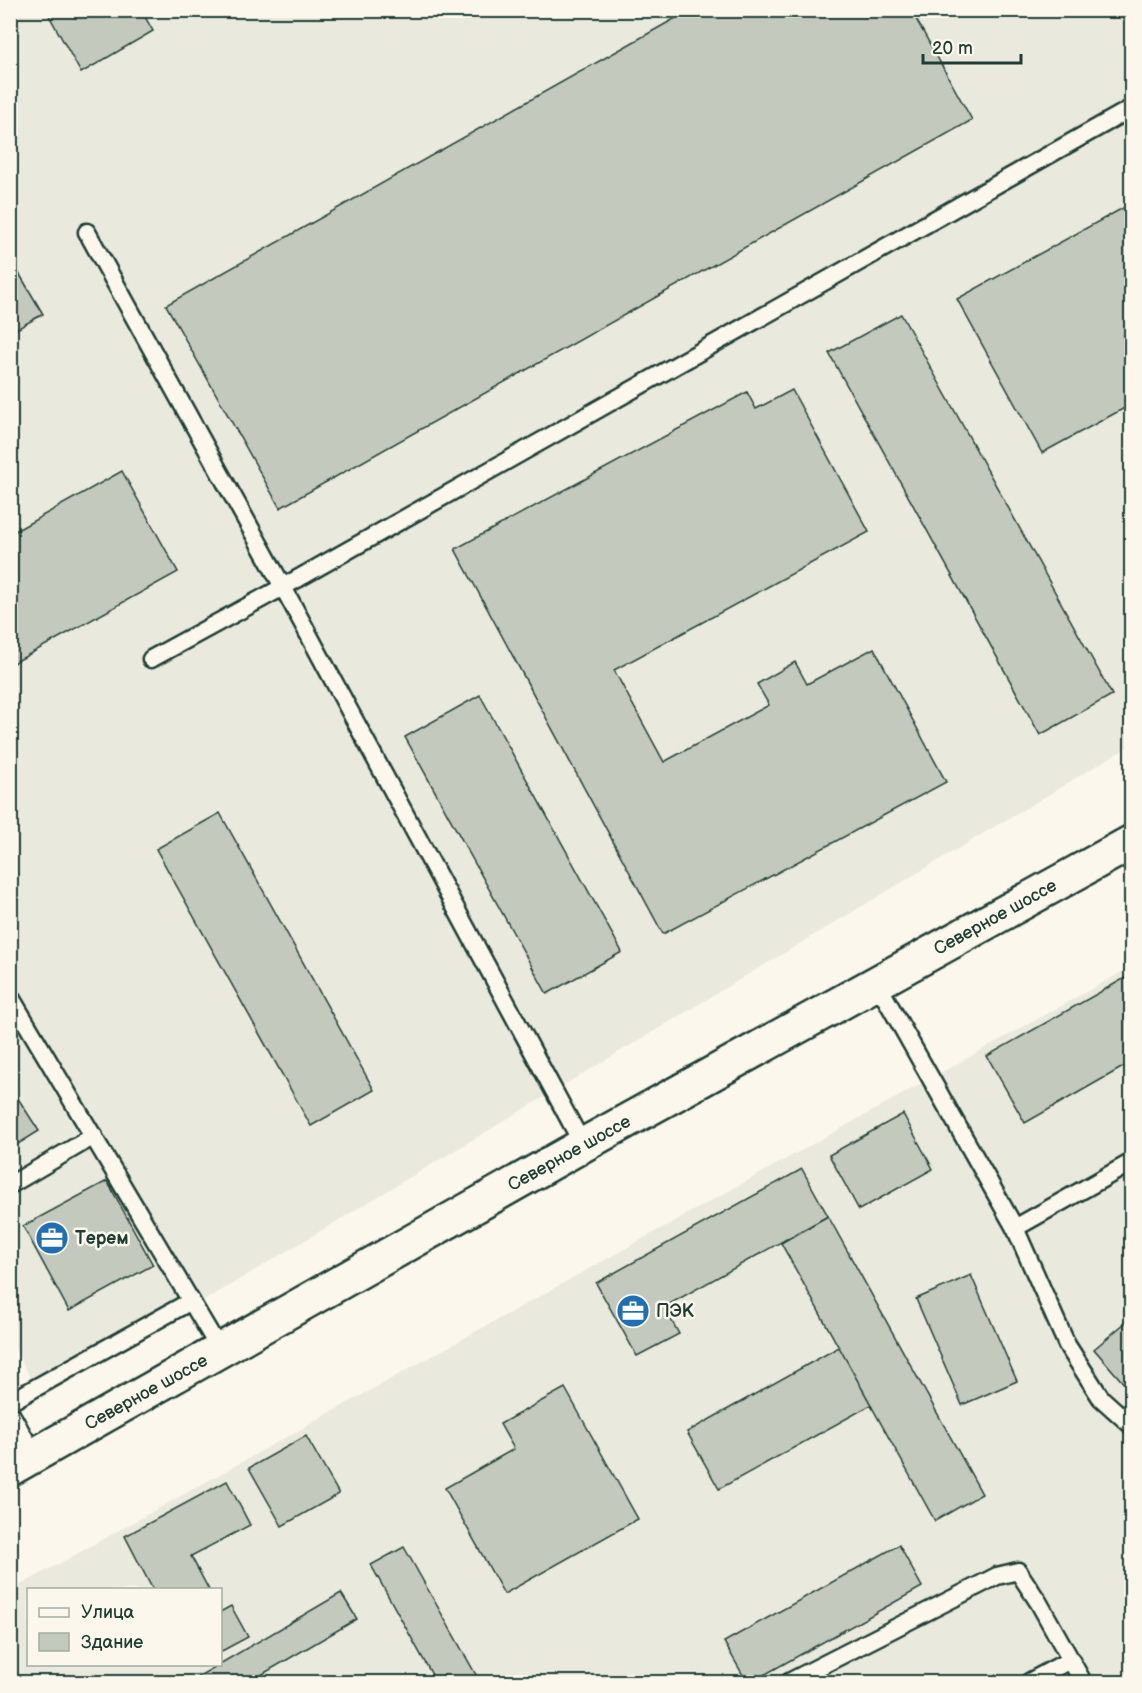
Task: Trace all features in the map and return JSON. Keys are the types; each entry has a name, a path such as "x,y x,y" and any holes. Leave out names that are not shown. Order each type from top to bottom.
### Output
{"main road":[{"name":"Северное шоссе","path":"22,1462 583,1145 1131,842"}],"lane":[{"path":"152,659 1131,108"},
{"path":"87,232 283,587 583,1145"},
{"path":"877,982 1015,1228 1067,1345 1101,1398 1131,1426"},
{"path":"10,996 220,1350"},
{"path":"10,1185 94,1136"},
{"path":"1015,1228 1131,1162"},
{"path":"10,1402 191,1301"},
{"path":"10,1412 22,1462"},
{"path":"789,1683 997,1576 1018,1571 1039,1603 1083,1683"},
{"path":"1029,1683 1070,1660"}],"shaded area":[{"path":"10,11 1132,11 1131,745 42,1398 10,1341"},
{"path":"1131,967 1131,1682 11,1682 10,1591"}],"building":[{"path":"46,10 141,10 153,31 81,73"},
{"path":"690,10 911,10 972,120 280,508 166,305"},
{"path":"1132,203 1132,404 1042,453 957,299"},
{"path":"13,263 43,314 10,333 10,264"},
{"path":"901,314 1112,695 1040,735 829,353"},
{"path":"792,390 869,532 614,670 664,762 769,705 757,684 795,662 807,684 874,648 946,782 663,934 455,549 747,392 756,409"},
{"path":"122,471 178,572 10,665 10,534"},
{"path":"480,695 622,952 547,994 405,737"},
{"path":"220,813 374,1090 311,1126 156,849"},
{"path":"1132,974 1132,1062 1025,1123 987,1056"},
{"path":"10,1086 39,1131 10,1149"},
{"path":"903,1114 933,1169 859,1210 829,1155"},
{"path":"802,1169 828,1216 664,1307 679,1334 637,1356 596,1283"},
{"path":"107,1181 153,1265 69,1311 23,1226"},
{"path":"828,1216 982,1494 935,1521 781,1243"},
{"path":"971,1275 1017,1381 962,1405 916,1299"},
{"path":"1132,1317 1132,1393 1094,1349"},
{"path":"839,1347 871,1405 719,1489 687,1432"},
{"path":"565,1388 638,1519 504,1594 445,1488 514,1449 500,1424"},
{"path":"306,1436 339,1494 282,1526 249,1468"},
{"path":"227,1481 250,1525 191,1556 208,1588 152,1588 125,1536"},
{"path":"899,1545 922,1587 751,1682 747,1682 724,1642"},
{"path":"404,1547 480,1682 436,1682 371,1565"},
{"path":"341,1593 357,1619 249,1682 189,1682 216,1666 222,1666 222,1663"},
{"path":"231,1606 248,1637 222,1651 222,1611"}],"place":[{"name":"Терем","path":"52,1238"},
{"name":"ПЭК","path":"633,1311"}]}
